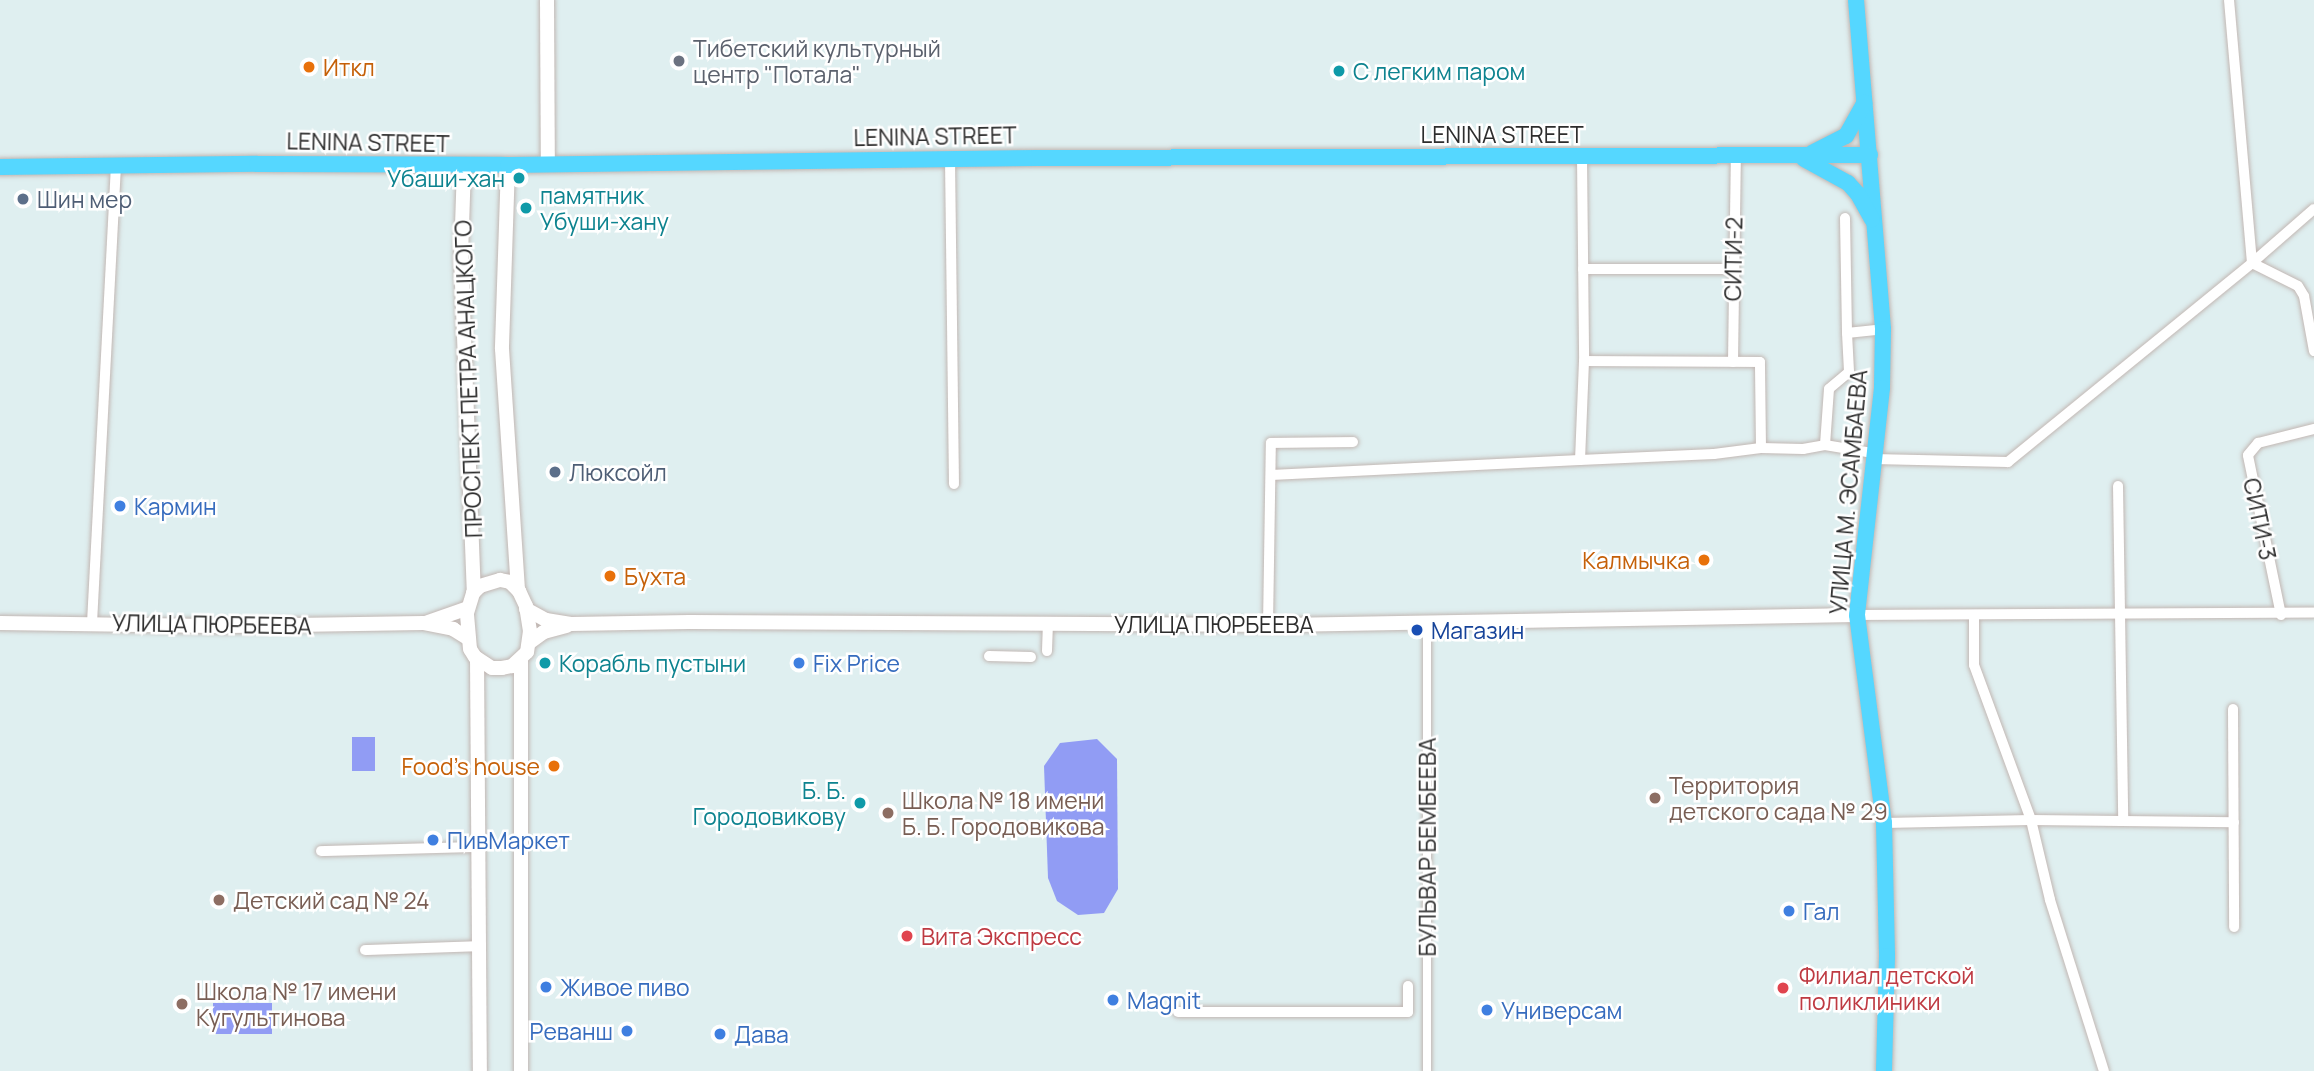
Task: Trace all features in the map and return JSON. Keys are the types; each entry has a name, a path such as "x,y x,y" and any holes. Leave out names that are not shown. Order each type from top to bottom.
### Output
{"main road":[{"path":"547,0 548,164"},
{"name":"УЛИЦА М. ЭСАМБАЕВА","path":"1856,0 1883,329 1882,388 1857,615 1884,823 1887,956 1884,1071"},
{"path":"1799,157 1823,150 1846,136 1865,101"},
{"name":"LENINA STREET","path":"0,167 1870,155"},
{"path":"1799,157 1849,183 1875,226"},
{"name":"ПРОСПЕКТ ПЕТРА АНАЦКОГО","path":"508,165 502,349 518,589"},
{"name":"ПРОСПЕКТ ПЕТРА АНАЦКОГО","path":"464,166 461,258 474,592"},
{"path":"521,660 502,668 492,668 477,659 470,649 468,608 474,592 490,581 500,580 510,582 518,589 526,609 530,642"},
{"path":"423,624 468,608"},
{"path":"526,609 546,620 572,624"},
{"name":"УЛИЦА ПЮРБЕЕВА","path":"572,624 689,622 1268,625 1857,615"},
{"name":"УЛИЦА ПЮРБЕЕВА","path":"0,623 229,626 423,624"},
{"path":"423,624 453,629 469,639"},
{"path":"521,1071 521,660 530,642 544,632 572,624"},
{"path":"477,659 480,1071"}],"street":[{"path":"2229,0 2252,264"},
{"path":"1580,460 1584,361 1582,157"},
{"name":"СИТИ-2","path":"1733,362 1735,157"},
{"path":"950,159 954,484"},
{"path":"92,623 116,166"},
{"path":"1271,475 1714,454 1761,448 1803,449 1825,445 1873,456 2008,462 2252,264 2314,209"},
{"path":"1825,445 1829,389 1849,372 1845,218"},
{"path":"2252,264 2298,286 2304,296 2314,351"},
{"path":"1584,270 1732,269"},
{"path":"1847,333 1883,329"},
{"path":"1584,361 1760,362 1761,448"},
{"name":"СИТИ-3","path":"2281,615 2248,455 2258,443 2314,429"},
{"path":"1268,625 1271,443 1353,442"},
{"path":"2118,486 2123,821"},
{"path":"1857,615 2314,613"},
{"path":"1974,616 1974,665 2031,820 2050,900 2104,1071"},
{"name":"БУЛЬВАР БЕМБЕЕВА","path":"1427,623 1427,1071"},
{"path":"1047,651 1048,624"},
{"path":"989,656 1031,657"},
{"path":"2233,709 2234,928"},
{"path":"1884,823 2031,820 2234,822"},
{"path":"321,851 478,847"},
{"path":"365,950 478,946"},
{"name":"БУЛЬВАР БЕМБЕЕВА","path":"1178,1012 1408,1012 1408,986"}],"shaded area":[{"path":"352,737 375,737 375,771 352,771"},
{"path":"1097,739 1117,759 1118,889 1104,913 1078,915 1057,901 1048,878 1044,766 1060,743"},
{"path":"213,1003 272,1003 272,1034 213,1034"}],"place":[{"name":"Тибетский культурный центр \"Потала\"","path":"679,61"},
{"name":"Иткл","path":"309,67"},
{"name":"С легким паром","path":"1339,71"},
{"name":"Убаши-хан","path":"519,178"},
{"name":"Шин мер","path":"23,199"},
{"name":"памятник Убуши-хану","path":"526,208"},
{"name":"Люксойл","path":"555,472"},
{"name":"Кармин","path":"120,506"},
{"name":"Калмычка","path":"1704,560"},
{"name":"Бухта","path":"610,576"},
{"name":"Магазин","path":"1417,630"},
{"name":"Корабль пустыни","path":"545,663"},
{"name":"Fix Price","path":"799,663"},
{"name":"Food's house","path":"554,766"},
{"name":"Территория детского сада № 29","path":"1655,798"},
{"name":"Б. Б. Городовикову","path":"860,803"},
{"name":"Школа № 18 имени Б. Б. Городовикова","path":"888,813"},
{"name":"ПивМаркет","path":"433,840"},
{"name":"Детский сад № 24","path":"219,900"},
{"name":"Гал","path":"1789,911"},
{"name":"Вита Экспресс","path":"907,936"},
{"name":"Живое пиво","path":"546,987"},
{"name":"Филиал детской поликлиники","path":"1783,988"},
{"name":"Magnit","path":"1113,1000"},
{"name":"Школа № 17 имени Кугультинова","path":"182,1004"},
{"name":"Универсам","path":"1487,1010"},
{"name":"Реванш","path":"627,1031"},
{"name":"Дава","path":"720,1034"}]}
